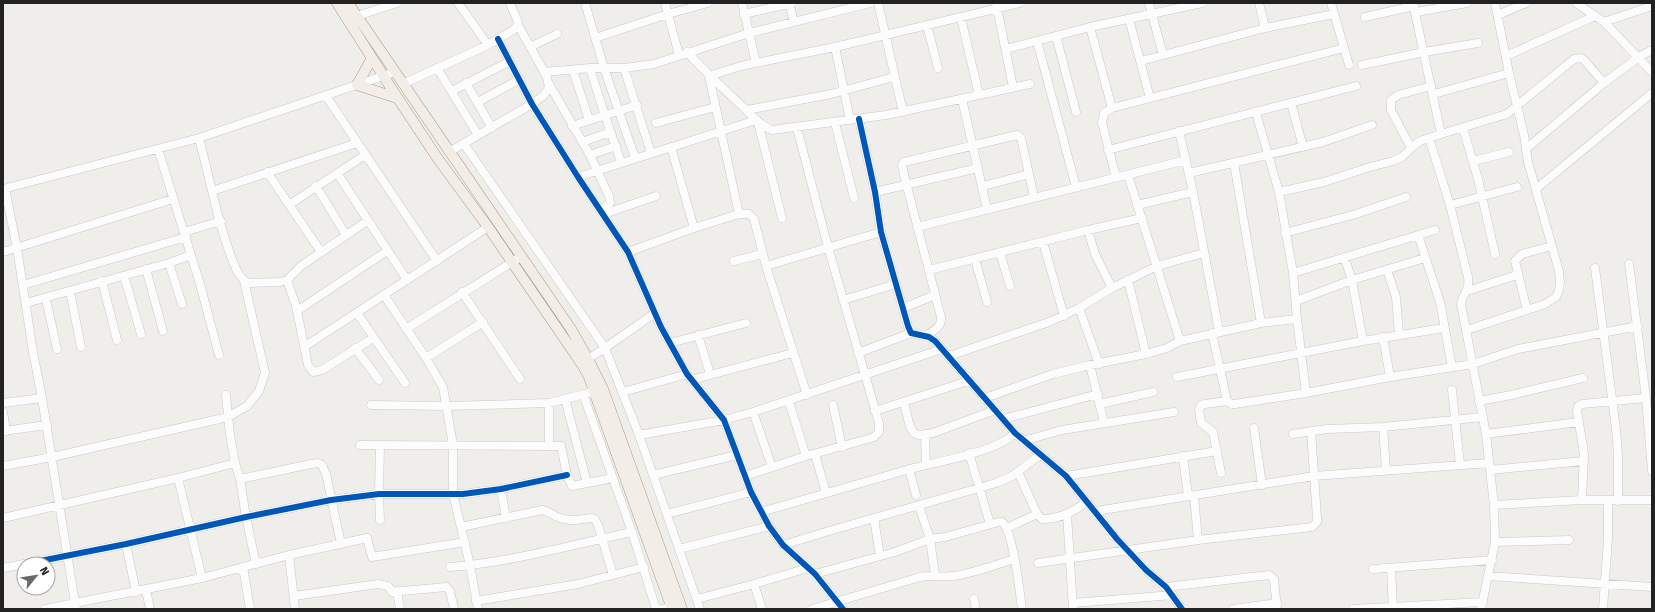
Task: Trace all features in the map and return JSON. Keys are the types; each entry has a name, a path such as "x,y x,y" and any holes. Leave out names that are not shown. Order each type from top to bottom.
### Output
{"main road":[{"path":"337,3 397,98 438,159 488,227 516,259 571,329 588,359 593,391"},
{"path":"348,3 449,152 588,377 674,608"},
{"path":"372,58 356,86 397,98"}],"street":[{"path":"357,16 396,3"},
{"path":"458,3 488,45"},
{"path":"510,3 517,18 518,25 549,84 590,155 610,201 602,212"},
{"path":"585,3 604,68 635,158"},
{"path":"665,3 679,55"},
{"path":"595,38 668,14 708,3"},
{"path":"742,3 756,63"},
{"path":"744,14 790,3 794,22"},
{"path":"544,72 590,68 624,68 654,64 749,33 870,3"},
{"path":"878,3 903,112"},
{"path":"709,76 756,63 835,47 884,34 961,18 997,6 1020,3"},
{"path":"1149,3 1163,55"},
{"path":"1006,49 1090,27 1153,15 1202,3"},
{"path":"1259,3 1265,28"},
{"path":"1331,3 1349,65"},
{"path":"1365,17 1414,7 1467,3"},
{"path":"1467,330 1551,301 1556,297 1560,282 1559,271 1526,149 1495,3"},
{"path":"1498,15 1526,3"},
{"path":"1576,3 1604,22 1652,72"},
{"path":"997,6 1012,87"},
{"path":"1604,22 1652,6"},
{"path":"1414,7 1433,90 1441,134"},
{"path":"1141,61 1265,28 1334,14"},
{"path":"1506,56 1595,16"},
{"path":"961,18 979,95"},
{"path":"1130,19 1150,98"},
{"path":"403,84 488,45 513,30 518,25"},
{"path":"927,25 938,68"},
{"path":"1090,27 1112,108"},
{"path":"530,47 557,34"},
{"path":"1056,36 1076,112"},
{"path":"498,39 532,104 628,252 641,277 655,313 689,377 724,420 751,492 769,526 783,545 812,571 841,606"},
{"path":"1037,41 1076,187"},
{"path":"1362,66 1424,52 1478,43"},
{"path":"835,47 850,120"},
{"path":"1116,177 1108,150 1102,119 1104,113 1112,108 1344,48"},
{"path":"1526,149 1604,83 1639,57 1652,50"},
{"path":"687,52 709,76 757,120 772,130 858,120 903,112 1030,84"},
{"path":"1279,192 1324,182 1393,161 1402,157 1411,148 1429,138 1507,114 1571,61 1578,58 1584,60 1604,83"},
{"path":"452,91 510,61"},
{"path":"438,68 478,135"},
{"path":"590,68 621,162"},
{"path":"624,68 651,152"},
{"path":"573,70 589,120"},
{"path":"76,606 58,506 47,425 33,352 17,248 4,189 199,138 395,72"},
{"path":"1411,148 1391,110 1391,100 1398,95 1433,90 1509,73"},
{"path":"709,76 739,214"},
{"path":"747,110 843,91 894,77"},
{"path":"478,102 520,79"},
{"path":"466,83 492,128"},
{"path":"449,152 544,96 548,91 549,84"},
{"path":"1108,150 1356,86"},
{"path":"1536,189 1652,93"},
{"path":"326,96 437,261"},
{"path":"962,99 987,209"},
{"path":"1291,103 1303,147"},
{"path":"572,126 637,105"},
{"path":"656,123 715,107"},
{"path":"1256,113 1279,192 1293,273 1296,319 1306,392"},
{"path":"578,177 651,152 757,120"},
{"path":"757,120 782,218"},
{"path":"858,120 875,192 881,232 911,333"},
{"path":"834,123 854,198"},
{"path":"1189,173 1323,142 1372,125"},
{"path":"745,476 806,456 868,439 877,435 879,428 828,247 797,128"},
{"path":"1463,128 1482,196 1495,254"},
{"path":"1179,131 1193,192 1204,253 1220,368 1228,400 1232,404 1473,364 1518,349 1638,326"},
{"path":"582,142 611,132"},
{"path":"925,336 939,327 941,322 902,165 904,162 910,159 1019,135 1034,198"},
{"path":"3,466 52,457 228,417 247,406 259,391 265,373 244,281 237,270 221,221 199,138"},
{"path":"1354,609 1482,606 1495,542 1494,505 1486,434 1461,304 1462,297 1469,288 1468,277 1450,205 1429,138"},
{"path":"212,191 357,143"},
{"path":"464,144 605,348 623,392 700,609"},
{"path":"590,155 616,146"},
{"path":"671,147 694,228"},
{"path":"158,149 191,255 219,354"},
{"path":"1473,161 1509,152"},
{"path":"289,205 365,155"},
{"path":"917,227 1186,160"},
{"path":"1234,163 1261,323"},
{"path":"875,192 978,168"},
{"path":"267,172 321,252"},
{"path":"337,173 407,280"},
{"path":"983,186 1029,174"},
{"path":"1128,175 1180,341"},
{"path":"316,186 346,235"},
{"path":"1450,205 1518,187"},
{"path":"1138,205 1193,192"},
{"path":"602,212 656,196"},
{"path":"1285,233 1356,214 1406,197"},
{"path":"3,252 173,199"},
{"path":"628,252 694,228 739,214 749,214 754,219 762,254 807,395"},
{"path":"929,270 1142,218"},
{"path":"23,285 185,235 221,221"},
{"path":"244,281 254,284 287,280 296,270 367,221"},
{"path":"304,347 488,227"},
{"path":"1088,230 1097,259 1112,288"},
{"path":"1293,273 1435,230"},
{"path":"766,266 881,232"},
{"path":"1418,235 1440,302 1452,367"},
{"path":"1043,242 1064,316"},
{"path":"1527,310 1517,275 1515,264 1516,258 1522,254 1552,246"},
{"path":"297,311 387,251"},
{"path":"1000,253 1010,286"},
{"path":"949,356 1064,316 1112,288 1157,266 1204,253"},
{"path":"734,261 762,254"},
{"path":"26,303 46,299 102,281 169,263 191,255"},
{"path":"1344,257 1352,280 1363,341"},
{"path":"1296,302 1352,280 1426,258"},
{"path":"406,329 516,259"},
{"path":"975,259 987,302"},
{"path":"169,263 182,304"},
{"path":"1629,264 1638,326 1652,471"},
{"path":"1596,268 1603,333 1613,401 1618,455 1618,500"},
{"path":"146,269 163,331"},
{"path":"1387,270 1396,296 1399,335"},
{"path":"1467,291 1517,275"},
{"path":"124,276 141,334"},
{"path":"287,280 297,311 308,365 313,372 322,370 373,338"},
{"path":"1128,280 1146,354"},
{"path":"102,281 117,340"},
{"path":"843,300 896,284"},
{"path":"70,291 81,347"},
{"path":"462,292 520,379"},
{"path":"384,295 426,358 443,387 453,445 453,494 465,542 477,605 571,585 644,567"},
{"path":"903,308 935,295"},
{"path":"46,299 57,349"},
{"path":"1079,308 1094,364 1104,423"},
{"path":"357,313 405,383"},
{"path":"588,359 655,313"},
{"path":"985,398 1053,374 1146,354 1167,348 1180,341 1261,323 1296,319"},
{"path":"426,358 483,322"},
{"path":"670,343 746,322"},
{"path":"1177,377 1363,341 1444,328"},
{"path":"858,353 911,333 925,336 935,341 1015,434 1066,476 1128,551 1166,587 1182,609"},
{"path":"698,335 710,374"},
{"path":"1383,338 1390,377"},
{"path":"356,348 378,380"},
{"path":"638,435 724,420 789,402 942,349"},
{"path":"623,392 689,377 710,374 793,353"},
{"path":"1480,401 1583,378"},
{"path":"875,411 968,381"},
{"path":"1452,390 1460,465"},
{"path":"371,405 447,406 549,403 593,391 613,478 644,567 656,609"},
{"path":"1100,404 1154,392"},
{"path":"1003,419 1098,394"},
{"path":"226,395 235,463 240,479 256,564"},
{"path":"3,403 42,398"},
{"path":"1582,500 1584,461 1577,408 1580,405 1646,398"},
{"path":"565,399 587,483"},
{"path":"1221,473 1213,432 1201,423 1199,409 1201,405 1228,400"},
{"path":"789,402 806,456"},
{"path":"904,402 910,427 919,435 925,435 995,410"},
{"path":"549,403 549,446"},
{"path":"833,405 842,447"},
{"path":"3,412 5,431 47,425"},
{"path":"753,412 772,467"},
{"path":"1023,441 1062,430 1174,412"},
{"path":"1294,434 1311,431 1383,427 1483,417"},
{"path":"1486,434 1579,422"},
{"path":"1383,427 1386,470"},
{"path":"1254,428 1262,485"},
{"path":"1038,563 1198,540 1315,526 1317,518 1311,431"},
{"path":"761,512 909,469 969,454 997,445 1015,434"},
{"path":"925,435 926,465"},
{"path":"360,445 561,446 567,475 572,486 613,478"},
{"path":"380,445 380,520"},
{"path":"1066,476 1217,450"},
{"path":"815,454 826,493"},
{"path":"969,454 990,524"},
{"path":"653,475 737,455"},
{"path":"783,545 1005,480 1040,455"},
{"path":"1183,456 1198,540"},
{"path":"1096,511 1314,476 1460,465 1490,466 1584,461"},
{"path":"3,518 178,478 235,463"},
{"path":"240,479 318,463 322,465 325,469 341,544"},
{"path":"909,469 916,495"},
{"path":"1018,472 1037,514 1042,519 1073,512 1087,501"},
{"path":"56,557 331,500 379,494 453,494 501,489 567,475"},
{"path":"178,478 202,578"},
{"path":"501,489 506,518"},
{"path":"667,514 751,492"},
{"path":"1494,505 1582,500 1652,500"},
{"path":"1603,609 1608,500"},
{"path":"919,506 930,539 935,575"},
{"path":"461,526 542,510 546,510 560,518 572,521 592,518 597,522 603,538 613,575"},
{"path":"1007,528 1037,514"},
{"path":"1067,514 1073,606 1173,595"},
{"path":"874,518 880,556"},
{"path":"697,599 754,584 880,556 930,539 945,537 1002,522 1007,528 1014,559 1022,609"},
{"path":"679,549 769,526"},
{"path":"450,567 470,566 632,532"},
{"path":"44,609 76,606 202,578 289,555 368,538 372,557 465,542"},
{"path":"1495,542 1569,540"},
{"path":"126,544 136,592"},
{"path":"289,555 295,609"},
{"path":"812,609 841,606 920,577 935,575 947,577 961,575 1014,559"},
{"path":"1373,569 1492,560"},
{"path":"3,568 16,566"},
{"path":"243,567 250,609"},
{"path":"1391,568 1393,608"},
{"path":"1166,587 1269,575 1274,579 1277,606 1233,609"},
{"path":"1488,576 1652,587"},
{"path":"294,596 378,584 388,586 392,592 446,587 450,591 454,609"},
{"path":"754,584 762,609"},
{"path":"146,590 150,609"},
{"path":"397,591 400,609"},
{"path":"974,600 976,609"}],"cycle path":[{"path":"498,39 532,104 628,252 661,327 687,374 724,420 751,492 769,526 783,545 815,574 843,609"},
{"path":"859,119 875,192 881,232 911,333 929,337 935,341 1015,433 1066,476 1117,539 1146,570 1166,587 1182,609"},
{"path":"56,558 331,500 379,494 463,494 501,489 567,475"}]}
